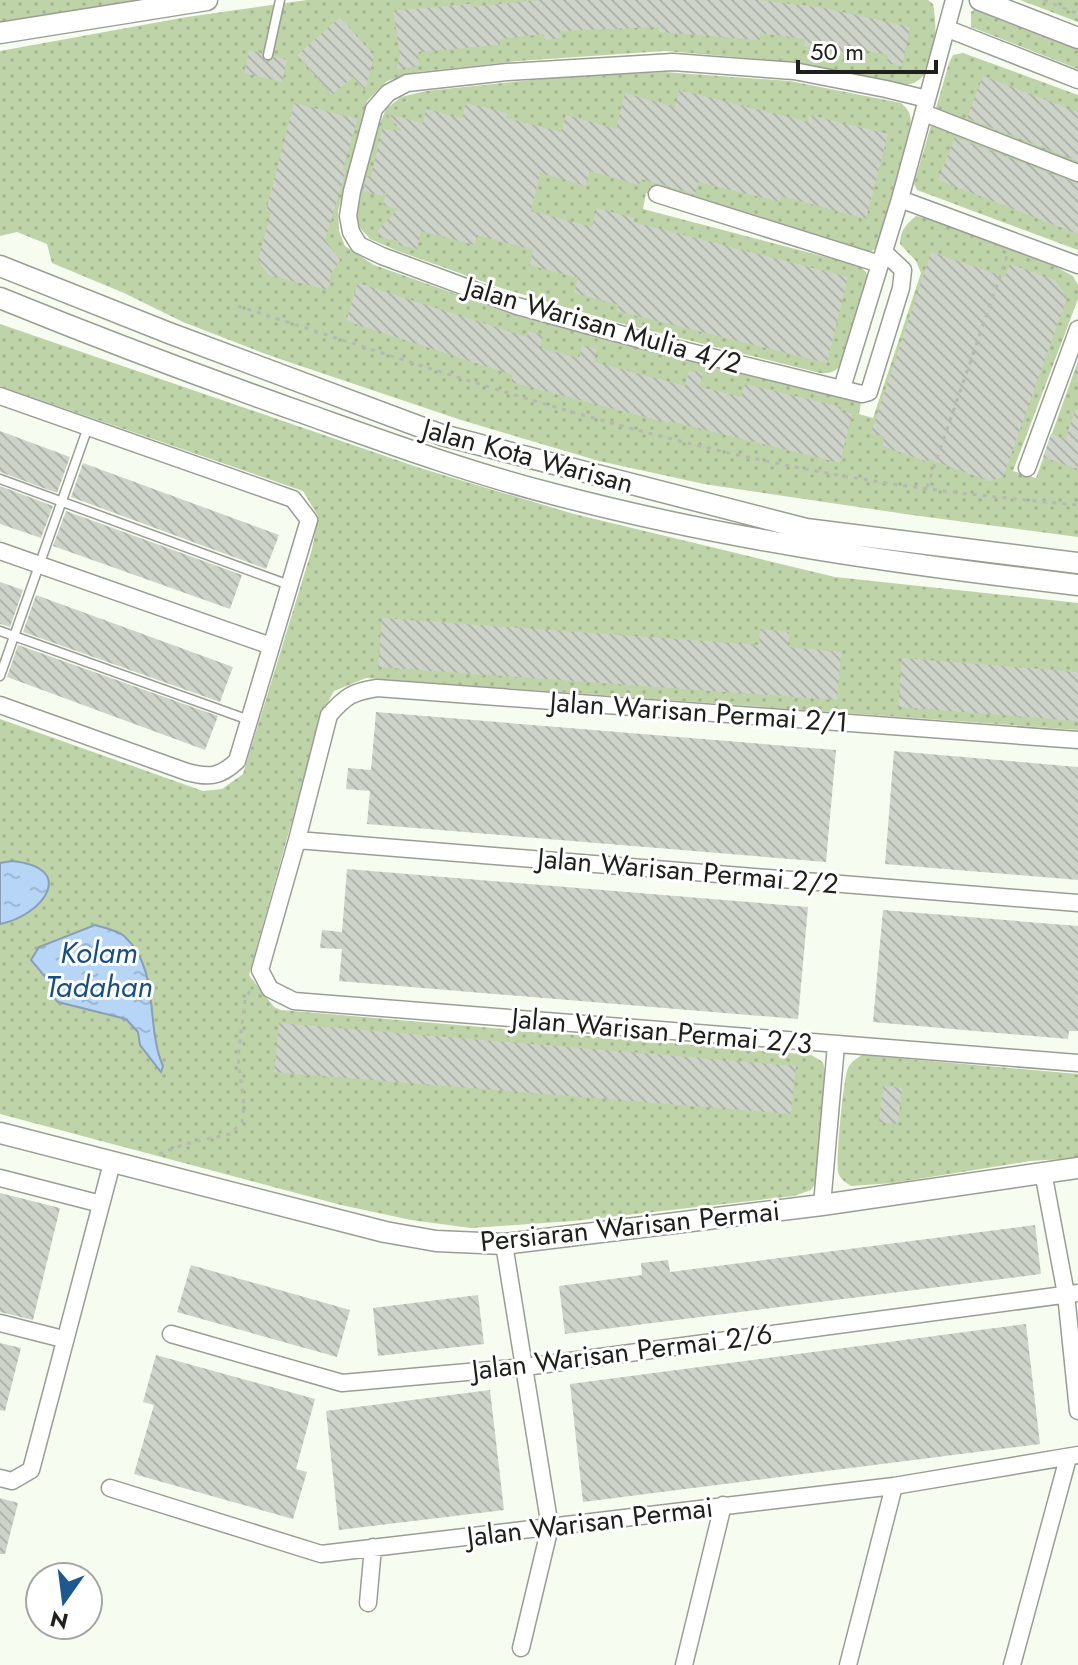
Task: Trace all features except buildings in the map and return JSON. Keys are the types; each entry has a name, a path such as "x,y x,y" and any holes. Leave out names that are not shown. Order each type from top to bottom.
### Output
{"street":[{"path":"0,33 207,0"},
{"path":"657,194 882,258 903,270 869,392 862,394 842,388 882,258 900,199 954,0"},
{"path":"980,0 1078,38"},
{"path":"948,29 1078,80"},
{"name":"Jalan Warisan Mulia 4/2","path":"842,388 517,306 359,245 351,232 348,216 374,109 388,93 407,83 644,62 794,71 925,106 1078,173"},
{"path":"900,199 1078,265"},
{"path":"0,256 66,282 169,333"},
{"name":"Jalan Kota Warisan","path":"0,266 442,435 806,529 1078,563"},
{"name":"Jalan Kota Warisan","path":"0,298 135,353 419,454 566,497 737,537 846,555 1078,585"},
{"path":"0,313 38,328 135,353"},
{"path":"1027,468 1078,329"},
{"path":"0,396 293,499 309,520 237,761 228,770 205,777 0,705"},
{"path":"0,551 271,646"},
{"name":"Jalan Warisan Permai 2/1","path":"297,840 329,715 342,700 356,692 377,688 1078,740"},
{"path":"262,974 297,840"},
{"name":"Jalan Warisan Permai 2/2","path":"297,840 1078,903"},
{"name":"Jalan Warisan Permai 2/3","path":"262,974 270,989 294,1001 1078,1063"},
{"path":"822,1205 836,1045"},
{"name":"Persiaran Warisan Permai","path":"0,1133 385,1232 436,1241 504,1244 822,1205 1078,1168"},
{"path":"6,1480 31,1470 101,1204 121,1165"},
{"path":"1043,1172 1072,1293 1078,1411"},
{"path":"0,1178 101,1204"},
{"path":"504,1244 550,1527 521,1648"},
{"name":"Jalan Warisan Permai 2/6","path":"171,1334 342,1383 525,1367 1072,1293"},
{"path":"0,1323 63,1339"},
{"path":"1012,1665 1073,1457"},
{"name":"Jalan Warisan Permai","path":"110,1488 321,1554 894,1486 1073,1457"},
{"path":"848,1665 894,1486"},
{"path":"684,1665 723,1505"},
{"path":"368,1603 373,1547"}],"lane":[{"path":"268,55 280,0"},
{"path":"0,676 88,427"},
{"path":"0,479 289,585"},
{"path":"0,631 249,720"}],"path":[{"path":"1044,0 1078,14"},
{"path":"927,487 1012,241"},
{"path":"238,306 550,406 747,456 850,477 1078,505"},
{"path":"121,1165 185,1144 230,1134 240,1125 244,1107 238,1057 245,1000 262,974"}],"green space":[{"path":"0,0 140,0 0,22"},
{"path":"307,0 928,0 933,4 935,15 935,40 930,65 916,82 905,85 795,62 665,51 518,61 418,72 387,81 367,101 338,211 339,231 345,246 374,265 521,317 861,403 859,414 873,418 921,273 916,261 900,244 902,232 912,219 916,216 929,219 1051,264 1073,276 1078,285 1078,299 1013,471 1036,478 1078,361 1078,537 704,484 599,461 461,420 271,356 183,322 52,263 47,244 17,232 0,236 0,51 187,17"},
{"path":"1020,0 1078,0 1078,22"},
{"path":"975,9 1078,48 1078,69 971,27 971,12"},
{"path":"963,53 1078,95 1078,250 917,190 914,184 949,63 953,55"},
{"path":"664,72 790,81 901,103 908,111 910,128 877,248 868,253 646,193 643,209 860,266 868,280 844,362 836,370 820,373 616,322 501,288 398,251 370,239 360,228 357,217 360,194 377,130 386,109 401,97 426,91 550,78"},
{"path":"0,324 420,468 574,514 835,577 1078,603 1078,730 366,678 334,691 322,713 249,975 274,1007 811,1055 823,1062 826,1077 817,1181 811,1190 794,1196 573,1221 471,1228 411,1220 341,1205 0,1114 0,719 203,791 222,789 243,774 312,549 318,516 303,491 0,386"},
{"path":"862,1055 1078,1074 1078,1158 1030,1161 893,1183 851,1186 838,1172 840,1120 848,1068"}],"water":[{"name":"Kolam Tadahan","path":"12,861 32,865 44,873 49,882 47,892 29,912 0,924 0,863"},
{"name":"Kolam Tadahan","path":"95,925 124,936 136,949 148,981 163,1066 161,1072 140,1045 138,1032 126,1019 58,1002 53,997 53,986 31,960 39,947"}]}
